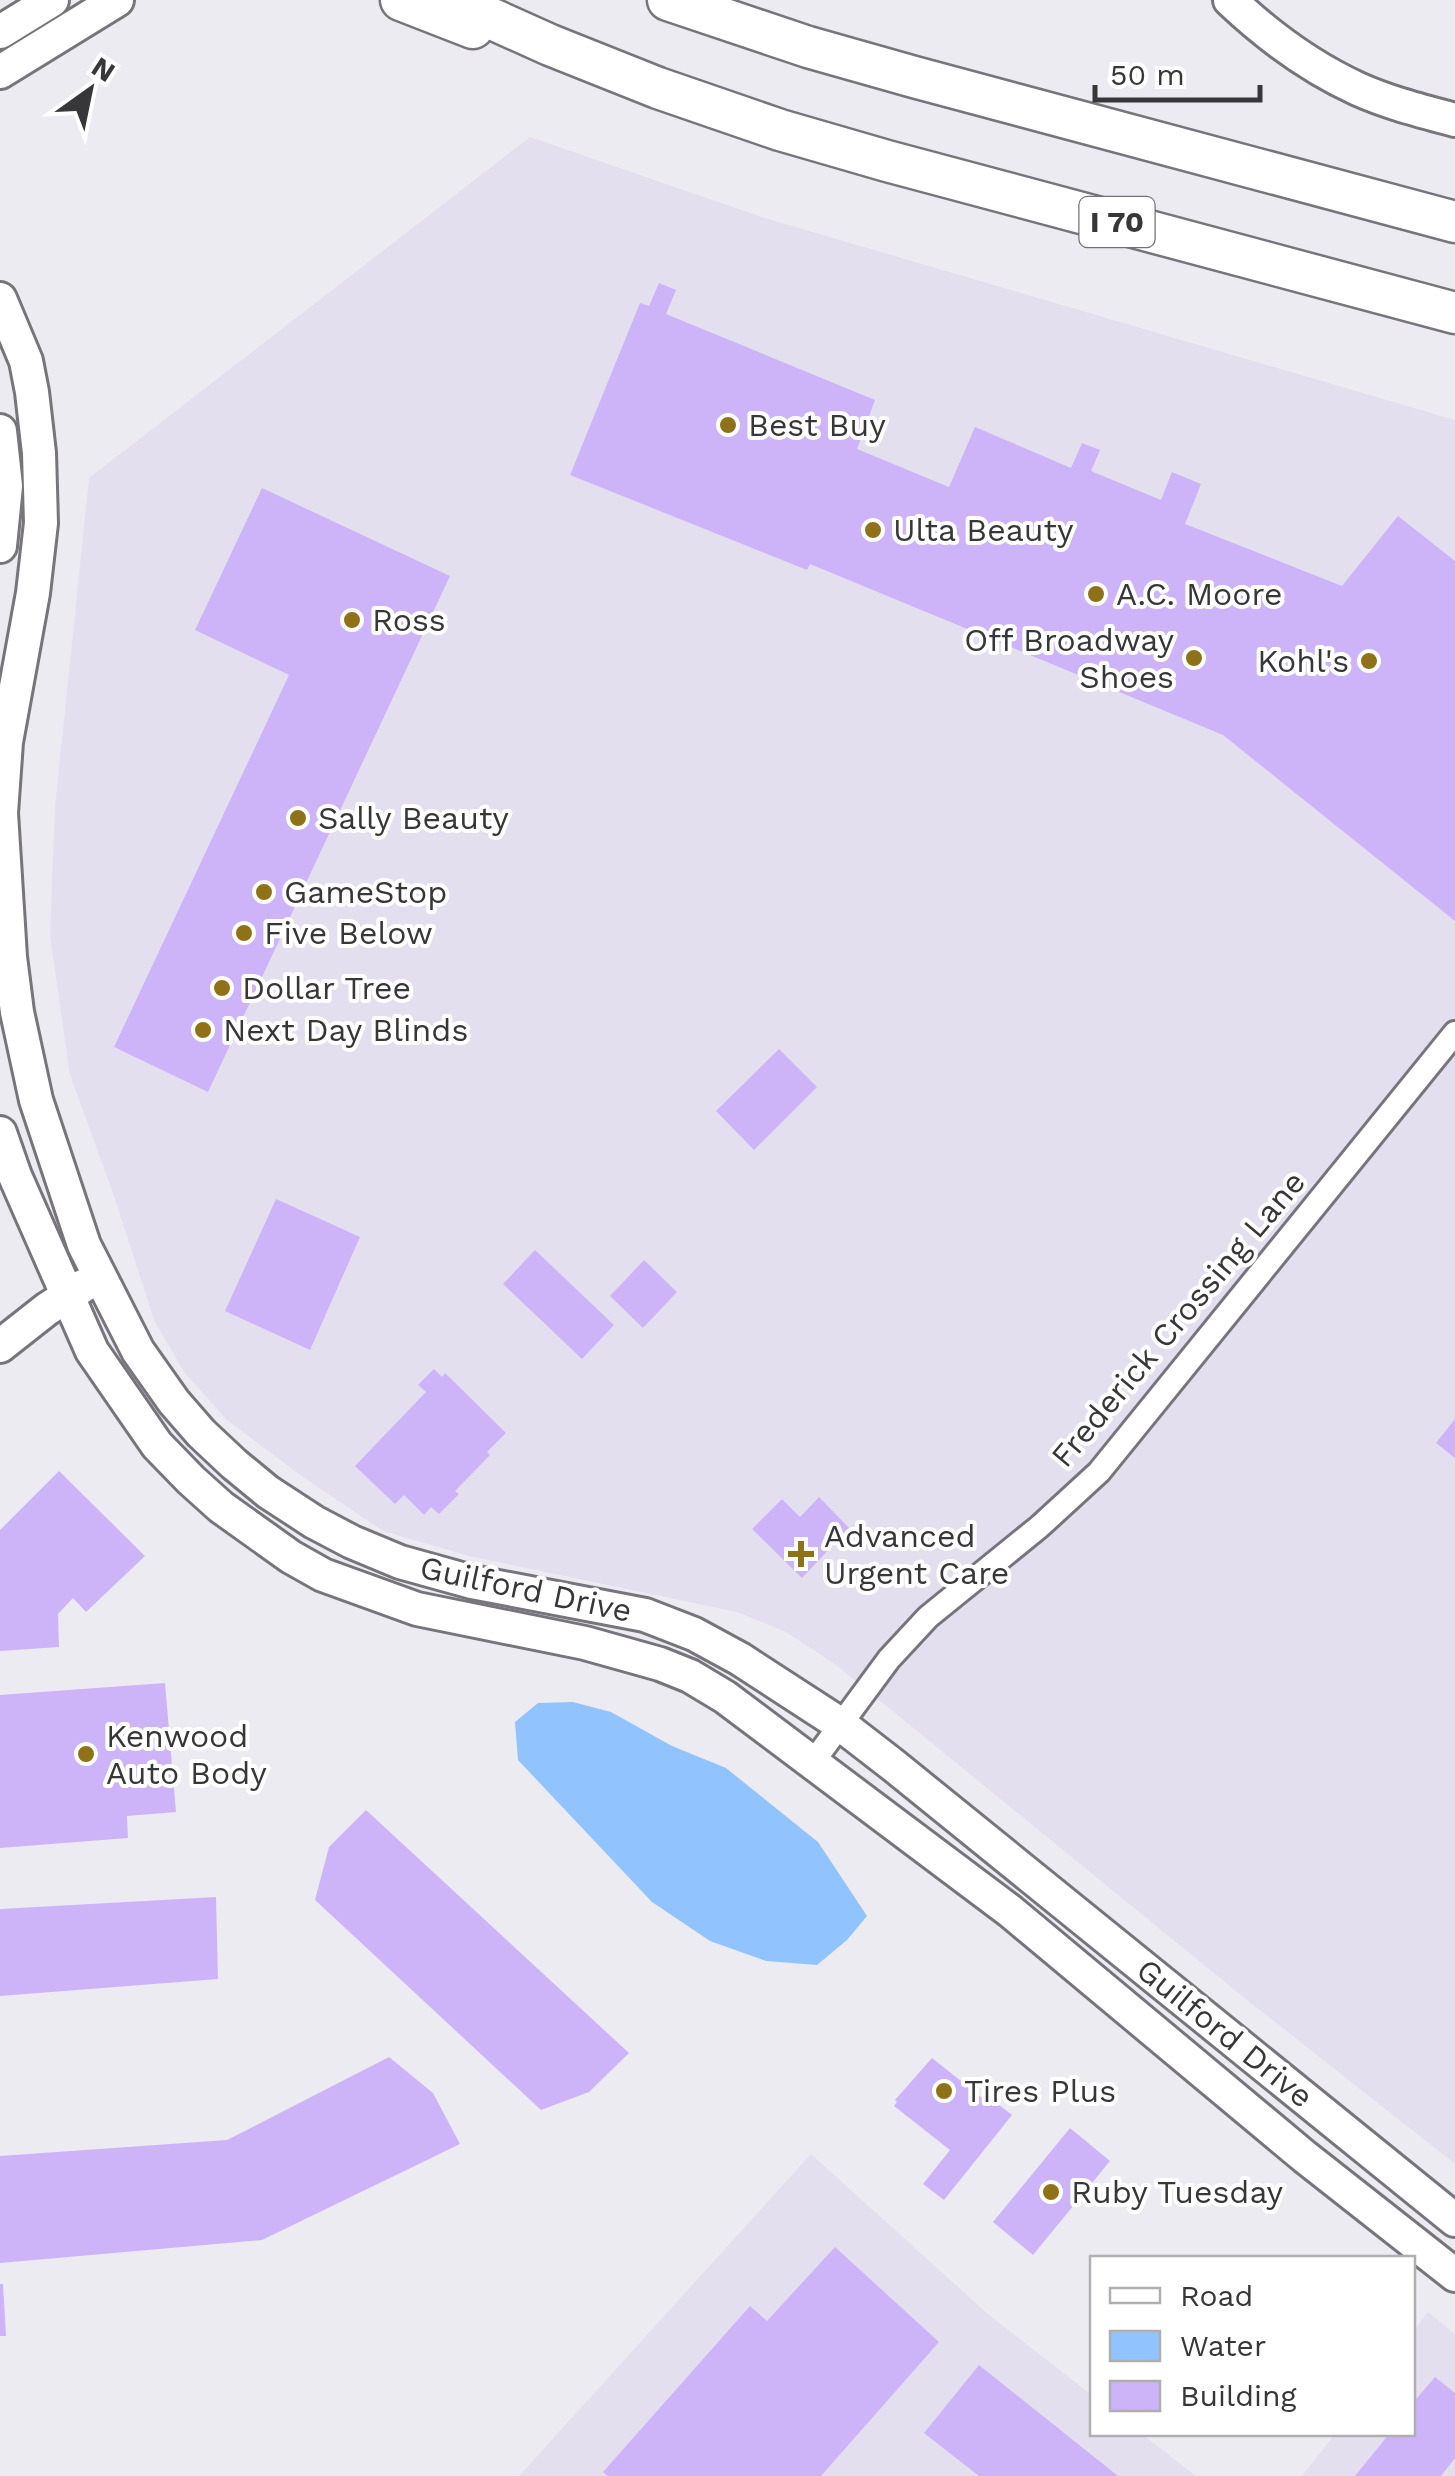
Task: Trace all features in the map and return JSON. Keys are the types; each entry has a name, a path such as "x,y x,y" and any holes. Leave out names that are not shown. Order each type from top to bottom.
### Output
{"highway":[{"path":"402,0 545,57 780,130"},
{"name":"I 70","path":"450,0 640,81 780,130 1455,313"},
{"path":"668,0 914,78 1455,222"}],"main road":[{"path":"0,32 52,0"},
{"path":"0,72 117,0"},
{"path":"1230,0 1280,43 1336,78 1388,101 1455,120"},
{"name":"Guilford Drive","path":"0,299 29,377 39,453 41,523 6,742 1,813 17,1012 36,1100 84,1244 138,1351 174,1402 256,1483 352,1542 400,1562 472,1582 645,1615 694,1634 740,1659 840,1724 1455,2220"},
{"path":"0,431 6,486 1,526"},
{"name":"Guilford Drive","path":"0,1133 92,1351 157,1445 221,1507 323,1575 417,1608 585,1643 660,1664 725,1697 1010,1911 1455,2275"},
{"path":"0,1346 100,1276"}],"street":[{"path":"1,526 41,523"},
{"name":"Frederick Crossing Lane","path":"813,1762 889,1659 928,1617 1039,1527 1099,1472 1455,1033"}],"shaded area":[{"path":"530,137 765,218 1455,420 1455,2164 836,1665 786,1632 737,1612 469,1556 383,1531 227,1420 184,1372 154,1320 70,1075 50,936 55,807 89,478"},
{"path":"811,2154 989,2315 1090,2393 1090,2436 1145,2436 1196,2476 519,2476"},
{"path":"1428,2312 1455,2334 1455,2476 1302,2476 1333,2436 1415,2436 1415,2329"}],"water":[{"path":"573,1702 611,1712 672,1746 726,1768 818,1842 867,1916 847,1940 817,1965 766,1961 710,1941 652,1902 518,1760 515,1722 538,1703"}],"building":[{"path":"659,283 676,290 666,314 875,400 857,449 949,487 975,427 1071,468 1082,443 1100,450 1091,471 1161,500 1172,472 1201,484 1185,524 1342,586 1398,516 1455,561 1455,921 1223,735 810,564 807,570 570,475 640,303 649,306"},
{"path":"262,488 450,576 208,1092 114,1047 289,675 195,630"},
{"path":"779,1049 817,1087 754,1150 716,1111"},
{"path":"276,1199 360,1237 310,1350 225,1311"},
{"path":"535,1250 614,1325 582,1359 503,1284"},
{"path":"644,1260 677,1292 643,1328 610,1296"},
{"path":"434,1369 442,1377 445,1373 506,1433 439,1514 431,1507 424,1515 404,1495 395,1504 355,1466 426,1392 418,1385"},
{"path":"1455,1419 1455,1458 1436,1443"},
{"path":"59,1471 145,1556 86,1612 73,1598 58,1614 59,1647 0,1651 0,1530"},
{"name":"Advanced Urgent Care","path":"819,1497 849,1528 802,1578 752,1529 782,1499 800,1517"},
{"name":"Kenwood Auto Body","path":"165,1683 176,1812 127,1816 128,1838 0,1848 0,1695"},
{"path":"366,1810 629,2053 589,2092 541,2110 315,1900 329,1847"},
{"path":"216,1897 218,1979 0,1996 0,1909"},
{"path":"389,2057 433,2093 460,2144 262,2240 0,2263 0,2156 227,2140"},
{"path":"932,2058 986,2101 989,2097 1012,2115 944,2200 923,2184 950,2150 894,2106"},
{"name":"Ruby Tuesday","path":"1070,2128 1110,2161 1033,2255 993,2222"},
{"path":"835,2247 939,2342 821,2476 608,2476 603,2472 750,2306 767,2321"},
{"path":"3,2284 6,2336 0,2336"},
{"path":"979,2365 1118,2476 979,2476 924,2433"},
{"path":"1435,2377 1455,2393 1455,2458 1441,2476 1355,2476 1387,2436 1415,2436 1415,2400"}],"place":[{"name":"Best Buy","path":"728,425"},
{"name":"Ulta Beauty","path":"873,530"},
{"name":"A.C. Moore","path":"1096,594"},
{"name":"Ross","path":"352,620"},
{"name":"Off Broadway Shoes","path":"1194,658"},
{"name":"Kohl's","path":"1369,661"},
{"name":"Sally Beauty","path":"298,818"},
{"name":"GameStop","path":"264,892"},
{"name":"Five Below","path":"244,933"},
{"name":"Dollar Tree","path":"222,988"},
{"name":"Next Day Blinds","path":"203,1030"},
{"name":"Advanced Urgent Care","path":"801,1554"},
{"name":"Kenwood Auto Body","path":"86,1754"},
{"name":"Tires Plus","path":"944,2091"},
{"name":"Ruby Tuesday","path":"1051,2192"}]}
